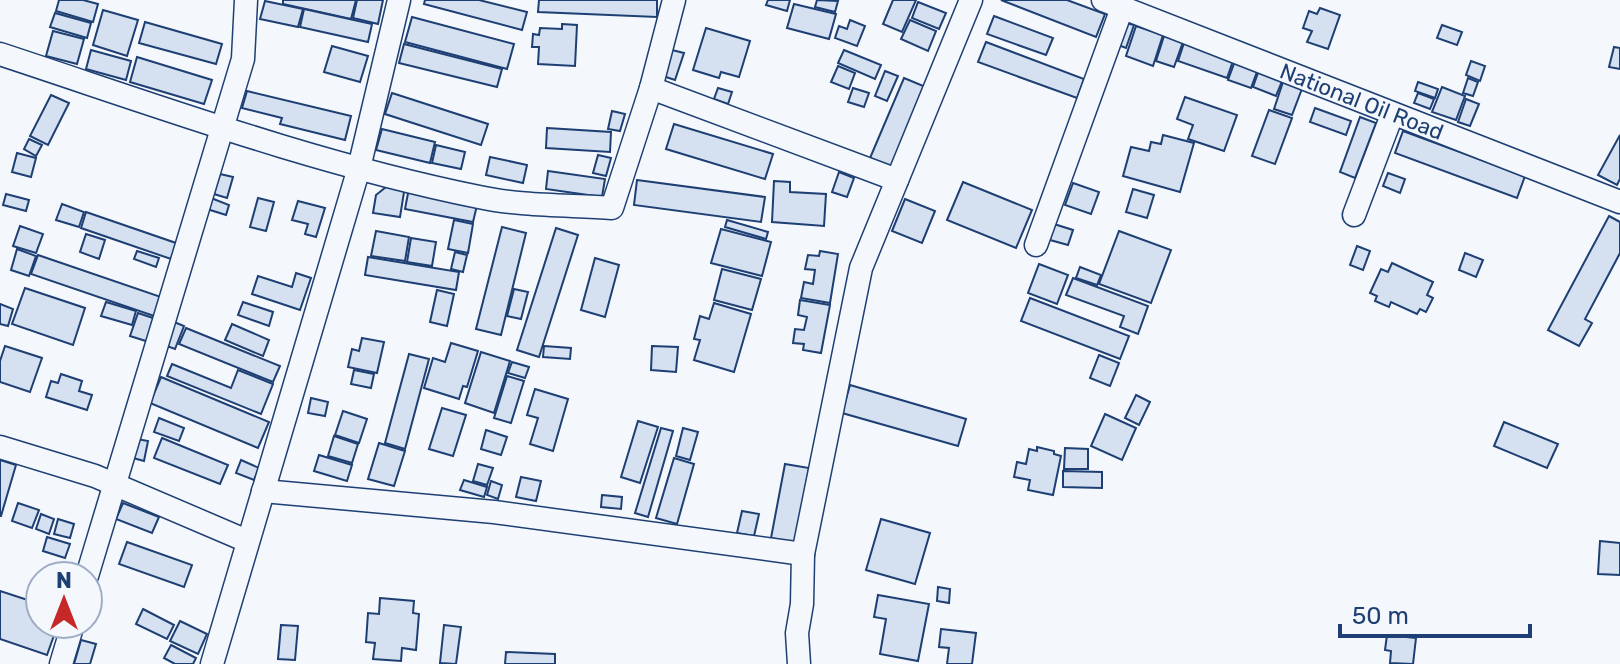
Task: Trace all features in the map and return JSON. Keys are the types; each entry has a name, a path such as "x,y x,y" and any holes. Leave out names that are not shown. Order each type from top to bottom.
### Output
{"street":[{"path":"92,560 243,59 246,0"},
{"path":"212,664 359,168 399,0"},
{"path":"0,54 359,168 482,198 612,208 651,88 674,0"},
{"path":"799,664 797,633 802,604 803,554 861,268 971,0"},
{"path":"1036,245 1112,4"},
{"name":"National Oil Road","path":"1112,4 1620,202"},
{"path":"651,88 897,180"},
{"path":"1354,215 1392,115"},
{"path":"0,447 114,484 247,541"},
{"path":"263,491 494,512 803,554"},
{"path":"61,664 68,640"}],"building":[{"path":"59,0 83,0 98,4 93,22 56,11"},
{"path":"283,0 356,0 351,19 283,4"},
{"path":"357,0 383,0 378,24 353,18"},
{"path":"425,0 479,0 527,12 522,30 424,4"},
{"path":"539,0 657,0 657,17 538,12"},
{"path":"768,0 790,0 787,11 766,5"},
{"path":"817,0 838,1 835,12 815,7"},
{"path":"893,0 916,0 902,32 883,24"},
{"path":"1001,0 1067,0 1105,14 1096,37"},
{"path":"265,1 303,9 298,27 260,19"},
{"path":"918,2 946,13 939,29 912,18"},
{"path":"794,4 836,14 829,39 787,28"},
{"path":"1320,8 1340,15 1328,49 1307,42 1312,31 1303,28 1309,11 1317,14"},
{"path":"304,9 372,24 368,42 300,27"},
{"path":"103,10 138,20 127,56 93,45"},
{"path":"55,13 91,23 87,38 50,27"},
{"path":"994,16 1053,38 1046,55 987,34"},
{"path":"412,17 514,44 507,69 405,42"},
{"path":"850,20 865,26 857,46 835,38 839,26 847,29"},
{"path":"910,20 936,31 928,51 901,39"},
{"path":"145,22 222,44 216,64 139,43"},
{"path":"1126,23 1134,25 1126,48 1118,45"},
{"path":"562,24 577,25 575,66 538,64 539,47 532,47 533,34 539,35 540,28 562,29"},
{"path":"1442,25 1462,32 1457,45 1437,38"},
{"path":"1136,26 1163,35 1153,66 1126,56"},
{"path":"706,28 750,41 739,77 721,72 719,78 693,70"},
{"path":"53,31 84,39 77,64 46,56"},
{"path":"1164,36 1183,42 1174,67 1156,61"},
{"path":"986,42 1084,79 1077,98 978,62"},
{"path":"1184,43 1233,61 1227,78 1178,61"},
{"path":"404,44 502,69 497,87 399,63"},
{"path":"332,46 368,56 360,82 324,72"},
{"path":"1614,47 1620,48 1620,69 1609,67"},
{"path":"91,50 131,61 126,80 86,69"},
{"path":"672,50 684,53 675,80 663,76"},
{"path":"844,50 881,65 875,79 838,63"},
{"path":"137,57 212,80 204,104 130,82"},
{"path":"1235,61 1258,69 1251,88 1228,80"},
{"path":"1471,61 1485,66 1480,81 1466,75"},
{"path":"838,66 855,73 849,89 831,82"},
{"path":"1259,70 1283,79 1276,96 1253,87"},
{"path":"885,71 898,76 887,101 875,96"},
{"path":"904,78 933,90 899,170 870,158"},
{"path":"1468,78 1478,82 1473,96 1463,93"},
{"path":"1284,79 1303,86 1292,115 1274,109"},
{"path":"1418,82 1438,89 1435,98 1415,91"},
{"path":"1442,87 1465,96 1456,120 1432,112"},
{"path":"718,88 732,92 728,104 714,99"},
{"path":"853,88 869,93 864,107 848,102"},
{"path":"247,91 351,116 345,140 280,124 282,118 242,108"},
{"path":"392,93 488,124 481,145 385,114"},
{"path":"1418,93 1434,99 1430,109 1414,103"},
{"path":"51,95 69,103 48,145 30,136"},
{"path":"1185,97 1237,115 1224,151 1188,139 1193,125 1177,119"},
{"path":"1466,99 1479,104 1470,126 1458,122"},
{"path":"1315,108 1351,121 1346,135 1310,122"},
{"path":"1269,110 1292,118 1275,164 1252,156"},
{"path":"612,111 625,114 620,131 608,129"},
{"path":"1360,117 1376,123 1355,178 1340,172"},
{"path":"674,124 773,154 765,179 666,149"},
{"path":"547,128 611,132 610,152 546,148"},
{"path":"382,129 435,142 430,163 376,150"},
{"path":"1403,131 1525,176 1517,198 1395,153"},
{"path":"1163,135 1194,143 1180,192 1123,176 1131,147 1149,151 1151,142 1161,144"},
{"path":"1620,135 1620,179 1617,185 1598,175"},
{"path":"29,139 42,145 36,156 24,149"},
{"path":"436,145 465,152 461,169 432,163"},
{"path":"17,153 36,158 31,177 12,172"},
{"path":"598,155 611,158 606,176 593,173"},
{"path":"490,157 527,165 523,183 486,175"},
{"path":"548,171 605,179 602,197 546,189"},
{"path":"839,172 854,178 847,197 832,192"},
{"path":"1388,173 1405,179 1400,193 1383,186"},
{"path":"220,174 233,177 227,198 214,194"},
{"path":"637,180 765,197 761,222 634,205"},
{"path":"774,181 790,182 790,192 826,194 824,226 772,222"},
{"path":"963,182 1032,210 1016,248 947,220"},
{"path":"391,183 405,186 400,217 373,213 376,195"},
{"path":"1073,183 1099,192 1091,214 1065,205"},
{"path":"409,188 478,201 473,222 405,209"},
{"path":"1133,189 1154,195 1147,218 1126,212"},
{"path":"6,194 29,200 26,211 3,205"},
{"path":"211,198 229,205 226,215 207,209"},
{"path":"258,198 274,202 266,231 250,227"},
{"path":"905,199 935,211 922,243 892,231"},
{"path":"298,201 325,208 316,237 305,234 308,224 292,220"},
{"path":"62,204 84,212 79,227 56,220"},
{"path":"86,212 176,243 171,259 81,228"},
{"path":"1609,216 1620,222 1620,253 1585,319 1592,323 1579,346 1548,330"},
{"path":"454,220 473,224 468,253 448,249"},
{"path":"727,220 768,232 766,239 725,227"},
{"path":"1054,224 1073,230 1068,245 1050,240"},
{"path":"20,226 43,234 36,253 13,246"},
{"path":"502,227 526,233 501,335 476,329"},
{"path":"556,228 578,235 539,357 517,350"},
{"path":"721,229 771,242 762,276 711,263"},
{"path":"376,231 409,237 405,261 371,256"},
{"path":"1119,231 1171,250 1151,303 1099,284"},
{"path":"86,234 105,240 99,259 80,252"},
{"path":"411,238 436,242 432,266 407,262"},
{"path":"1357,246 1370,251 1363,270 1350,265"},
{"path":"17,249 36,256 29,276 11,270"},
{"path":"137,251 159,258 156,267 134,259"},
{"path":"820,251 838,254 830,303 801,298 804,282 813,284 815,270 805,269 808,255 819,256"},
{"path":"455,252 467,255 463,272 451,269"},
{"path":"1465,253 1483,260 1476,277 1459,270"},
{"path":"38,255 164,298 157,317 31,274"},
{"path":"368,257 459,272 456,290 365,275"},
{"path":"595,258 619,265 605,317 581,310"},
{"path":"1392,263 1433,282 1427,295 1433,298 1426,312 1420,309 1417,314 1391,302 1389,307 1375,301 1377,296 1370,293 1381,269 1388,272"},
{"path":"1039,264 1068,275 1057,304 1028,293"},
{"path":"1080,267 1101,275 1097,285 1076,278"},
{"path":"722,269 761,279 752,310 714,300"},
{"path":"296,273 311,278 300,310 252,294 258,276 292,287"},
{"path":"1073,278 1148,306 1138,334 1120,327 1124,316 1066,295"},
{"path":"25,288 85,308 73,345 12,324"},
{"path":"514,289 528,292 521,319 507,316"},
{"path":"437,290 454,294 447,326 430,322"},
{"path":"1030,298 1129,336 1120,359 1021,321"},
{"path":"800,300 830,305 821,353 803,350 804,344 793,343 795,329 804,330 807,317 798,315"},
{"path":"106,302 136,311 132,325 101,316"},
{"path":"243,302 273,312 269,326 238,315"},
{"path":"714,303 751,314 734,372 694,360 700,340 694,339 700,316 709,319"},
{"path":"0,304 13,309 8,326 0,324"},
{"path":"138,313 156,319 149,342 130,336"},
{"path":"174,322 184,326 175,349 164,345"},
{"path":"232,324 269,340 263,356 225,340"},
{"path":"186,328 280,366 273,382 179,344"},
{"path":"362,338 384,342 377,373 348,367 352,349 359,351"},
{"path":"451,343 478,351 467,387 463,386 459,399 424,388 433,358 445,362"},
{"path":"5,346 42,358 30,392 0,382 0,361"},
{"path":"544,346 571,348 570,359 543,357"},
{"path":"652,346 678,347 676,372 651,370"},
{"path":"481,352 510,361 494,413 465,403"},
{"path":"409,354 429,359 405,449 385,443"},
{"path":"1099,355 1119,363 1110,386 1090,378"},
{"path":"512,362 529,367 525,378 508,373"},
{"path":"172,364 231,388 238,370 273,384 261,414 167,376"},
{"path":"354,370 374,374 371,388 351,384"},
{"path":"61,374 82,381 79,391 92,395 87,410 46,397 51,381 58,383"},
{"path":"507,376 524,381 511,423 494,418"},
{"path":"161,377 269,422 258,448 150,403"},
{"path":"850,385 966,419 958,446 842,413"},
{"path":"535,389 568,399 553,451 530,444 538,418 527,415"},
{"path":"1136,395 1150,402 1139,425 1125,418"},
{"path":"311,398 328,402 325,416 308,413"},
{"path":"442,408 466,415 453,456 429,449"},
{"path":"343,411 367,419 359,443 335,435"},
{"path":"1105,414 1136,428 1122,460 1091,446"},
{"path":"159,418 184,428 179,441 154,432"},
{"path":"638,421 658,427 640,483 621,477"},
{"path":"1504,422 1558,444 1547,468 1494,446"},
{"path":"661,428 673,431 648,517 635,513"},
{"path":"683,428 698,432 690,460 676,456"},
{"path":"486,430 507,437 501,455 481,449"},
{"path":"334,436 358,444 352,463 328,456"},
{"path":"162,438 228,465 220,484 154,458"},
{"path":"137,439 148,441 144,461 133,458"},
{"path":"379,443 405,451 394,486 368,479"},
{"path":"1037,447 1061,456 1053,495 1028,490 1030,480 1014,477 1017,462 1026,464 1029,449 1037,451"},
{"path":"1065,448 1088,449 1088,469 1064,469"},
{"path":"319,455 352,465 347,481 314,471"},
{"path":"674,458 694,464 677,524 656,518"},
{"path":"0,460 16,465 1,516 0,516"},
{"path":"241,460 259,468 254,480 236,473"},
{"path":"478,464 493,468 487,485 473,481"},
{"path":"785,464 809,468 795,543 771,538"},
{"path":"1063,471 1102,472 1102,488 1063,487"},
{"path":"521,477 541,481 536,501 516,497"},
{"path":"464,480 487,487 484,497 460,490"},
{"path":"491,481 502,485 498,499 487,495"},
{"path":"602,495 622,497 621,509 601,507"},
{"path":"18,503 39,510 32,528 12,521"},
{"path":"123,503 159,517 152,533 116,519"},
{"path":"742,511 759,514 754,536 737,533"},
{"path":"41,514 54,519 49,534 36,529"},
{"path":"58,519 74,524 70,538 54,534"},
{"path":"881,519 930,533 915,584 866,570"},
{"path":"47,537 70,544 65,558 43,551"},
{"path":"1600,541 1620,543 1620,575 1598,574"},
{"path":"127,542 192,565 184,587 119,564"},
{"path":"938,587 950,589 949,603 937,601"},
{"path":"0,591 24,599 24,640 52,640 47,655 0,639"},
{"path":"878,595 929,604 918,661 880,654 886,619 874,617"},
{"path":"380,598 414,601 413,613 419,614 416,650 402,648 401,661 373,659 375,643 366,642 368,613 379,614"},
{"path":"143,609 174,625 167,639 136,624"},
{"path":"180,621 207,634 198,654 170,641"},
{"path":"281,625 298,626 295,660 278,659"},
{"path":"444,625 461,627 456,664 440,663"},
{"path":"941,629 976,633 972,664 947,664 949,648 939,647"},
{"path":"1387,635 1416,638 1413,664 1390,663 1391,651 1385,650"},
{"path":"81,640 96,644 90,664 74,664"},
{"path":"171,645 196,658 193,664 175,664 164,658"},
{"path":"506,652 555,654 555,664 505,664"}]}
